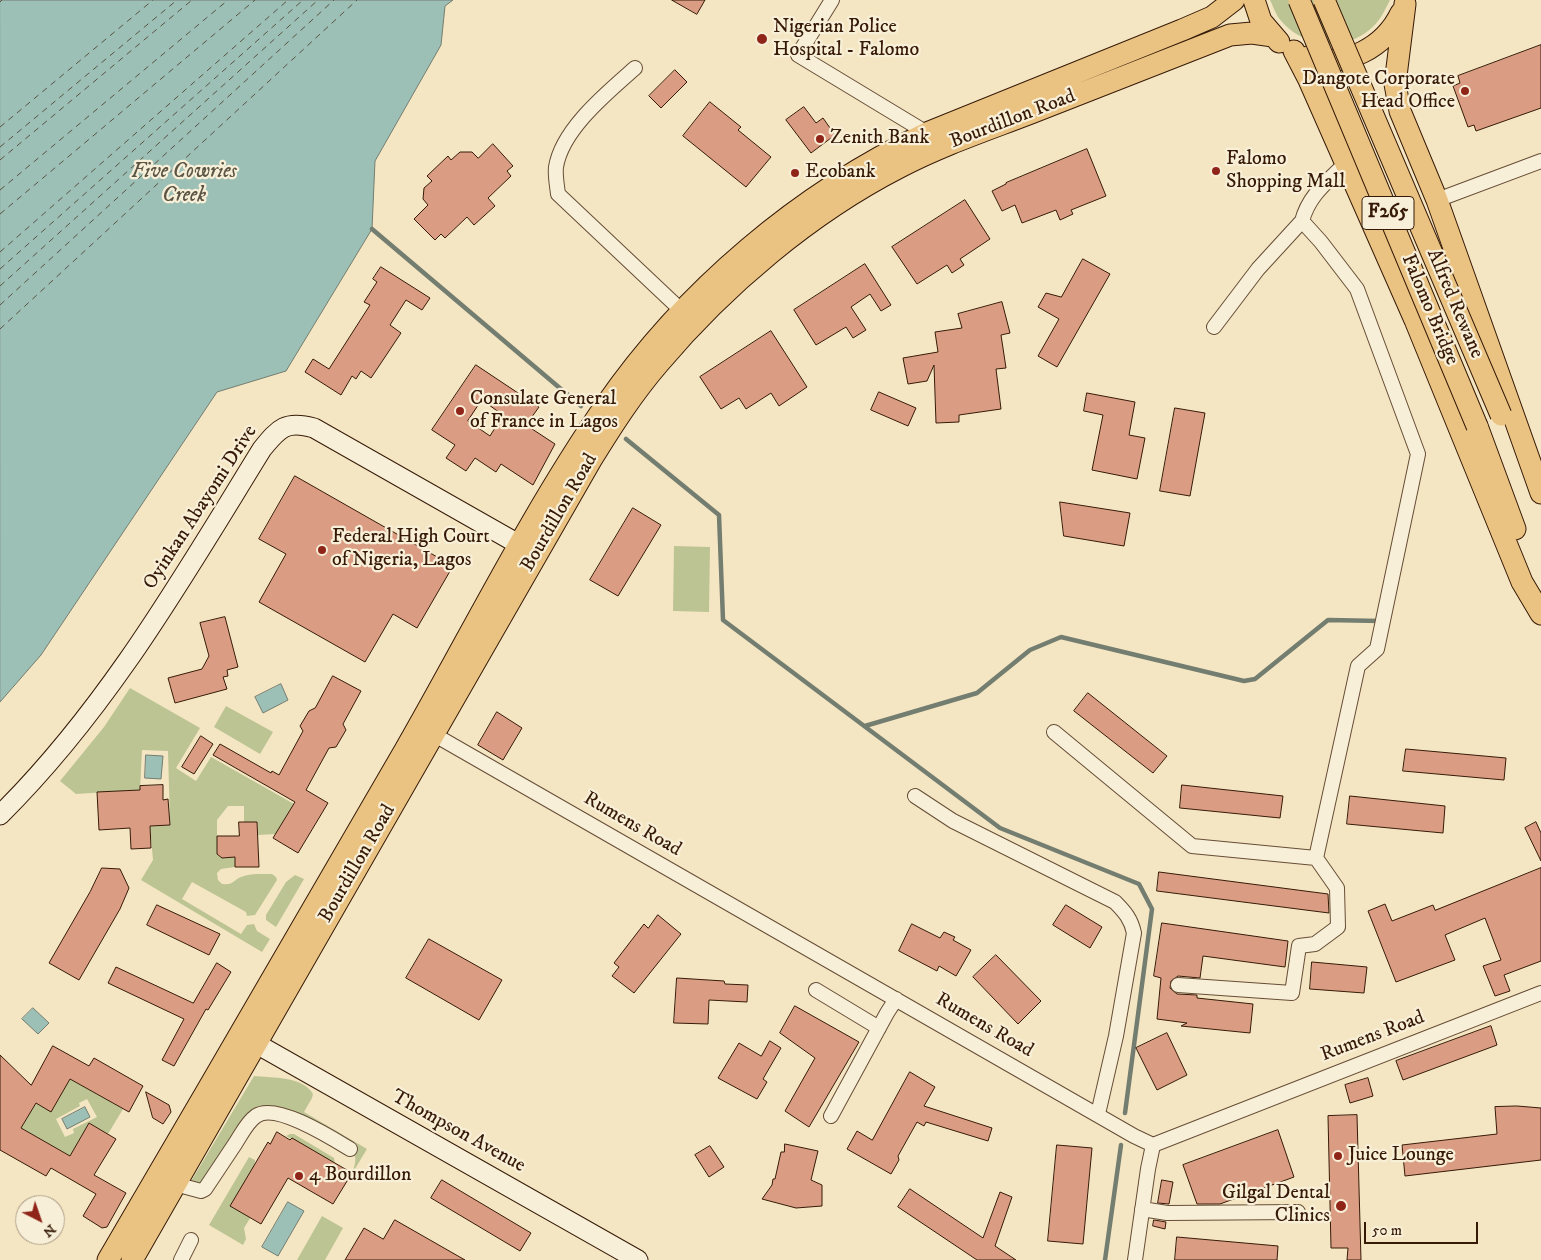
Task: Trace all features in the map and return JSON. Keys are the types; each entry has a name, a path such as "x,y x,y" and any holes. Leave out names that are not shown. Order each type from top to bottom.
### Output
{"main road":[{"name":"Bourdillon Road","path":"108,1260 410,742 528,548 619,415 659,363 704,314 755,266 804,227 849,196 900,167 931,142 1212,17 1234,0"},
{"path":"1254,0 1261,21 1273,36 1294,51 1315,59 1338,60 1360,54 1380,42 1396,25 1406,2"},
{"name":"Falomo Bridge","path":"1299,0 1477,426 1541,600"},
{"name":"Alfred Rewane","path":"1324,0 1541,511"},
{"path":"1406,2 1395,84 1400,111 1437,200 1541,492"},
{"name":"Bourdillon Road","path":"132,1260 433,734 528,548 606,405 647,351 682,311 730,265 784,220 835,183 892,149 931,142 1230,35 1252,33 1273,36"},
{"path":"1294,51 1309,80 1414,320 1522,582 1541,614"}],"street":[{"path":"832,0 798,55 931,142"},
{"path":"635,68 585,115 564,144 556,168 558,194 682,311"},
{"path":"1437,200 1541,161"},
{"path":"1214,327 1258,269 1302,222 1306,207 1312,199 1345,164"},
{"path":"1178,985 1292,993 1299,946 1315,944 1338,927 1337,888 1316,858 1358,666 1378,649 1418,454 1357,289 1321,242 1302,222"},
{"name":"Oyinkan Abayomi Drive","path":"0,815 30,785 105,695 146,636 262,449 284,427 298,424 314,428 528,548"},
{"path":"1054,732 1192,846 1316,858"},
{"name":"Rumens Road","path":"433,734 1153,1145 1541,993"},
{"path":"915,796 953,821 1115,902 1126,912 1132,922 1134,933 1116,1036 1098,1114"},
{"path":"816,990 879,1028"},
{"path":"831,1116 896,999"},
{"name":"Thompson Avenue","path":"255,1044 638,1260"},
{"path":"175,1184 201,1191 244,1130 256,1116 262,1113 273,1112 304,1122 350,1149"},
{"path":"1135,1260 1153,1145"},
{"path":"1142,1209 1168,1213 1298,1212"},
{"path":"181,1260 191,1240"}],"green space":[{"path":"1270,0 1390,0 1372,28 1357,38 1333,44 1308,40 1297,34 1278,17"},
{"path":"674,546 710,547 709,612 673,611"},
{"path":"130,688 200,728 176,768 196,781 211,757 294,804 276,834 258,835 257,822 244,822 244,806 228,806 217,820 217,854 222,858 235,857 235,867 221,869 217,873 218,880 222,884 229,884 238,878 252,874 272,874 276,877 277,880 255,915 247,916 246,912 192,882 182,899 241,934 247,925 254,924 257,931 270,939 262,952 141,880 153,860 150,826 170,825 168,751 142,750 140,790 76,794 60,781 104,727"},
{"path":"226,706 273,732 260,754 214,727"},
{"path":"295,875 304,879 276,927 266,920 266,915 286,882"},
{"path":"254,1076 286,1079 302,1084 313,1094 304,1112 367,1149 350,1177 355,1161 353,1150 265,1109 202,1189 190,1183"},
{"path":"70,1079 123,1109 108,1134 89,1123 70,1156 21,1128 36,1103 51,1111","holes":["87,1099 97,1117 73,1129 74,1133 65,1137 56,1119 80,1106 79,1103"]},
{"path":"294,1134 334,1158 335,1165 286,1136"},
{"path":"249,1157 255,1160 252,1215 244,1228 246,1239 243,1245 209,1225"},
{"path":"322,1216 343,1228 325,1260 297,1260"}],"water":[{"name":"Five Cowries Creek","path":"0,0 453,0 445,6 441,45 375,161 372,229 286,371 217,392 41,655 0,702"},
{"path":"281,684 288,700 263,713 255,697"},
{"path":"146,755 163,756 161,779 145,778"},
{"path":"33,1008 49,1023 38,1034 22,1019"},
{"path":"85,1107 90,1117 67,1129 62,1119"},
{"path":"288,1202 304,1211 278,1256 262,1247"}],"building":[{"path":"672,0 705,0 697,14"},
{"path":"1541,45 1541,108 1476,131 1474,125 1468,127 1453,86 1460,83 1458,76"},
{"path":"675,70 687,82 661,108 649,96"},
{"path":"710,102 741,127 738,130 771,157 746,187 683,136"},
{"path":"804,107 816,123 823,118 835,135 811,153 786,120"},
{"path":"493,144 513,166 507,171 511,176 488,198 495,206 474,225 467,217 445,238 441,234 435,240 414,219 428,205 423,199 424,188 432,181 427,176 448,156 451,160 460,152 472,152 478,158"},
{"path":"1087,149 1106,196 1071,210 1073,214 1060,220 1056,210 1022,223 1015,205 1002,211 992,191 1006,183"},
{"path":"965,200 990,239 960,259 964,265 952,273 947,265 917,284 892,247"},
{"path":"1083,259 1110,274 1057,367 1038,356 1059,319 1038,307 1046,293 1061,297"},
{"path":"865,264 891,305 881,311 870,294 851,307 866,330 853,338 846,327 816,345 794,310"},
{"path":"381,267 430,298 422,310 406,300 390,325 401,333 371,378 361,371 356,379 352,376 341,395 305,372 313,359 329,369 370,305 364,302 377,282 373,279"},
{"path":"1002,302 1010,333 1001,335 1006,368 996,369 1001,409 959,415 959,422 936,423 934,365 927,381 908,384 903,358 938,352 935,332 962,328 958,314"},
{"path":"771,331 807,387 779,406 771,393 746,409 739,398 721,409 700,377"},
{"path":"476,365 539,407 526,425 555,444 533,485 501,464 496,472 475,458 466,471 446,458 455,445 432,430","holes":["482,400 503,415 490,436 468,421"]},
{"path":"879,392 916,408 908,426 871,410"},
{"path":"1087,393 1135,402 1129,435 1145,438 1137,479 1092,470 1103,415 1084,411"},
{"path":"1175,408 1205,413 1190,496 1160,491"},
{"path":"295,476 453,566 417,628 393,614 365,662 259,602 286,554 259,539"},
{"path":"1060,502 1130,513 1124,546 1064,536"},
{"path":"633,508 661,525 618,596 590,580"},
{"path":"225,617 238,667 227,670 228,676 223,677 227,689 175,703 168,678 202,669 209,656 200,623"},
{"path":"333,676 361,691 343,724 346,730 336,747 329,748 306,790 328,803 298,853 273,838 295,802 213,755 220,744 271,773 272,771 279,775 303,731 300,726 309,711 315,708"},
{"path":"1088,693 1167,756 1153,773 1074,711"},
{"path":"497,712 522,728 503,760 478,745"},
{"path":"201,736 213,744 194,774 182,767"},
{"path":"1406,749 1506,758 1504,780 1403,771"},
{"path":"163,785 163,800 168,799 170,825 150,826 151,848 131,849 130,828 99,830 97,792 140,790 140,786"},
{"path":"1182,785 1283,796 1280,818 1180,808"},
{"path":"1350,796 1445,806 1443,833 1347,824"},
{"path":"239,822 257,822 259,867 235,867 235,857 222,858 217,854 217,836 239,836"},
{"path":"1536,822 1541,833 1541,861 1525,828"},
{"path":"102,868 120,869 129,888 120,909 79,980 49,963"},
{"path":"1541,868 1541,961 1504,975 1510,991 1495,996 1483,966 1501,960 1485,918 1445,935 1455,960 1396,982 1368,911 1385,904 1392,921 1433,905 1435,910"},
{"path":"1159,872 1328,894 1329,913 1157,891"},
{"path":"157,905 220,934 209,955 147,925"},
{"path":"1066,905 1102,927 1090,948 1053,925"},
{"path":"658,915 681,934 634,993 612,976 619,967 614,963 644,924 648,928"},
{"path":"1162,923 1288,941 1285,967 1203,956 1200,978 1178,976 1171,981 1170,988 1177,994 1197,995 1197,998 1253,1004 1250,1033 1181,1026 1187,1023 1157,1019 1161,978 1154,976"},
{"path":"912,924 940,938 944,932 955,937 953,940 971,950 956,976 939,966 937,971 899,951"},
{"path":"429,939 502,980 479,1020 406,978"},
{"path":"996,955 1041,1001 1018,1024 973,977"},
{"path":"1312,962 1367,967 1364,993 1310,989"},
{"path":"217,963 231,972 208,1010 206,1009 174,1066 162,1060 184,1019 108,983 116,967 193,1003"},
{"path":"677,978 724,981 725,984 748,985 747,1002 709,1000 708,1024 674,1023"},
{"path":"795,1006 859,1042 809,1127 785,1111 815,1058 780,1033"},
{"path":"1491,1026 1497,1045 1403,1080 1396,1061"},
{"path":"1167,1033 1187,1075 1157,1090 1136,1048"},
{"path":"770,1041 781,1048 763,1079 767,1082 757,1099 718,1078 739,1043 761,1056"},
{"path":"53,1046 89,1066 94,1058 143,1086 129,1112 70,1079 51,1112 36,1103 21,1128 70,1156 89,1123 116,1139 94,1175 126,1193 107,1227 102,1228 83,1216 96,1194 51,1168 46,1176 0,1150 0,1055 31,1085"},
{"path":"910,1072 935,1087 924,1106 992,1128 988,1141 926,1122 924,1126 917,1122 898,1156 899,1160 891,1174 847,1149 857,1131 872,1140"},
{"path":"1368,1078 1373,1096 1350,1103 1345,1085"},
{"path":"146,1092 169,1105 171,1112 163,1124 153,1118"},
{"path":"1495,1107 1541,1108 1541,1160 1405,1176 1402,1145 1497,1134"},
{"path":"1357,1115 1361,1260 1347,1260 1348,1248 1331,1248 1328,1116"},
{"path":"1278,1130 1294,1177 1220,1204 1197,1204 1183,1165"},
{"name":"4 Bourdillon","path":"277,1132 290,1140 292,1138 352,1173 333,1204 288,1178 261,1224 230,1206 268,1142 270,1144"},
{"path":"785,1144 818,1151 811,1180 822,1185 822,1206 796,1208 762,1199 772,1185 773,1179 775,1179 781,1152 784,1152"},
{"path":"1057,1145 1092,1148 1083,1244 1048,1241"},
{"path":"710,1146 724,1167 709,1177 695,1155"},
{"path":"442,1180 531,1233 520,1251 431,1198"},
{"path":"1162,1180 1173,1182 1169,1204 1158,1203"},
{"path":"910,1189 983,1238 1000,1192 1012,1197 995,1246 1016,1260 977,1260 898,1207"},
{"path":"395,1220 465,1260 345,1260 364,1228 383,1239"},
{"path":"1154,1220 1166,1222 1165,1229 1153,1226"},
{"path":"1177,1237 1278,1246 1277,1260 1175,1260"}],"waterway":[{"path":"372,229 581,406"},
{"path":"626,439 719,515 723,620 1000,828 1139,884 1152,909 1125,1113"},
{"path":"865,726 977,693 1030,650 1061,637 1244,681 1255,679 1328,620 1381,621"},
{"path":"1105,1260 1121,1145"}],"ferry route":[{"path":"0,127 153,0"},
{"path":"0,147 177,0"},
{"path":"0,160 192,0"},
{"path":"0,190 228,0"},
{"path":"0,214 255,0"},
{"path":"0,252 288,0"},
{"path":"0,269 303,0"},
{"path":"0,286 318,0"},
{"path":"0,305 334,0"},
{"path":"0,329 357,0"}],"place":[{"name":"Nigerian Police Hospital - Falomo","path":"762,39"},
{"name":"Dangote Corporate Head Office","path":"1465,91"},
{"name":"Zenith Bank","path":"820,139"},
{"name":"Falomo Shopping Mall","path":"1216,171"},
{"name":"Ecobank","path":"795,173"},
{"name":"Consulate General of France in Lagos","path":"460,411"},
{"name":"Federal High Court of Nigeria, Lagos","path":"322,550"},
{"name":"Juice Lounge","path":"1338,1156"},
{"name":"4 Bourdillon","path":"299,1176"},
{"name":"Gilgal Dental Clinics","path":"1341,1206"}]}
